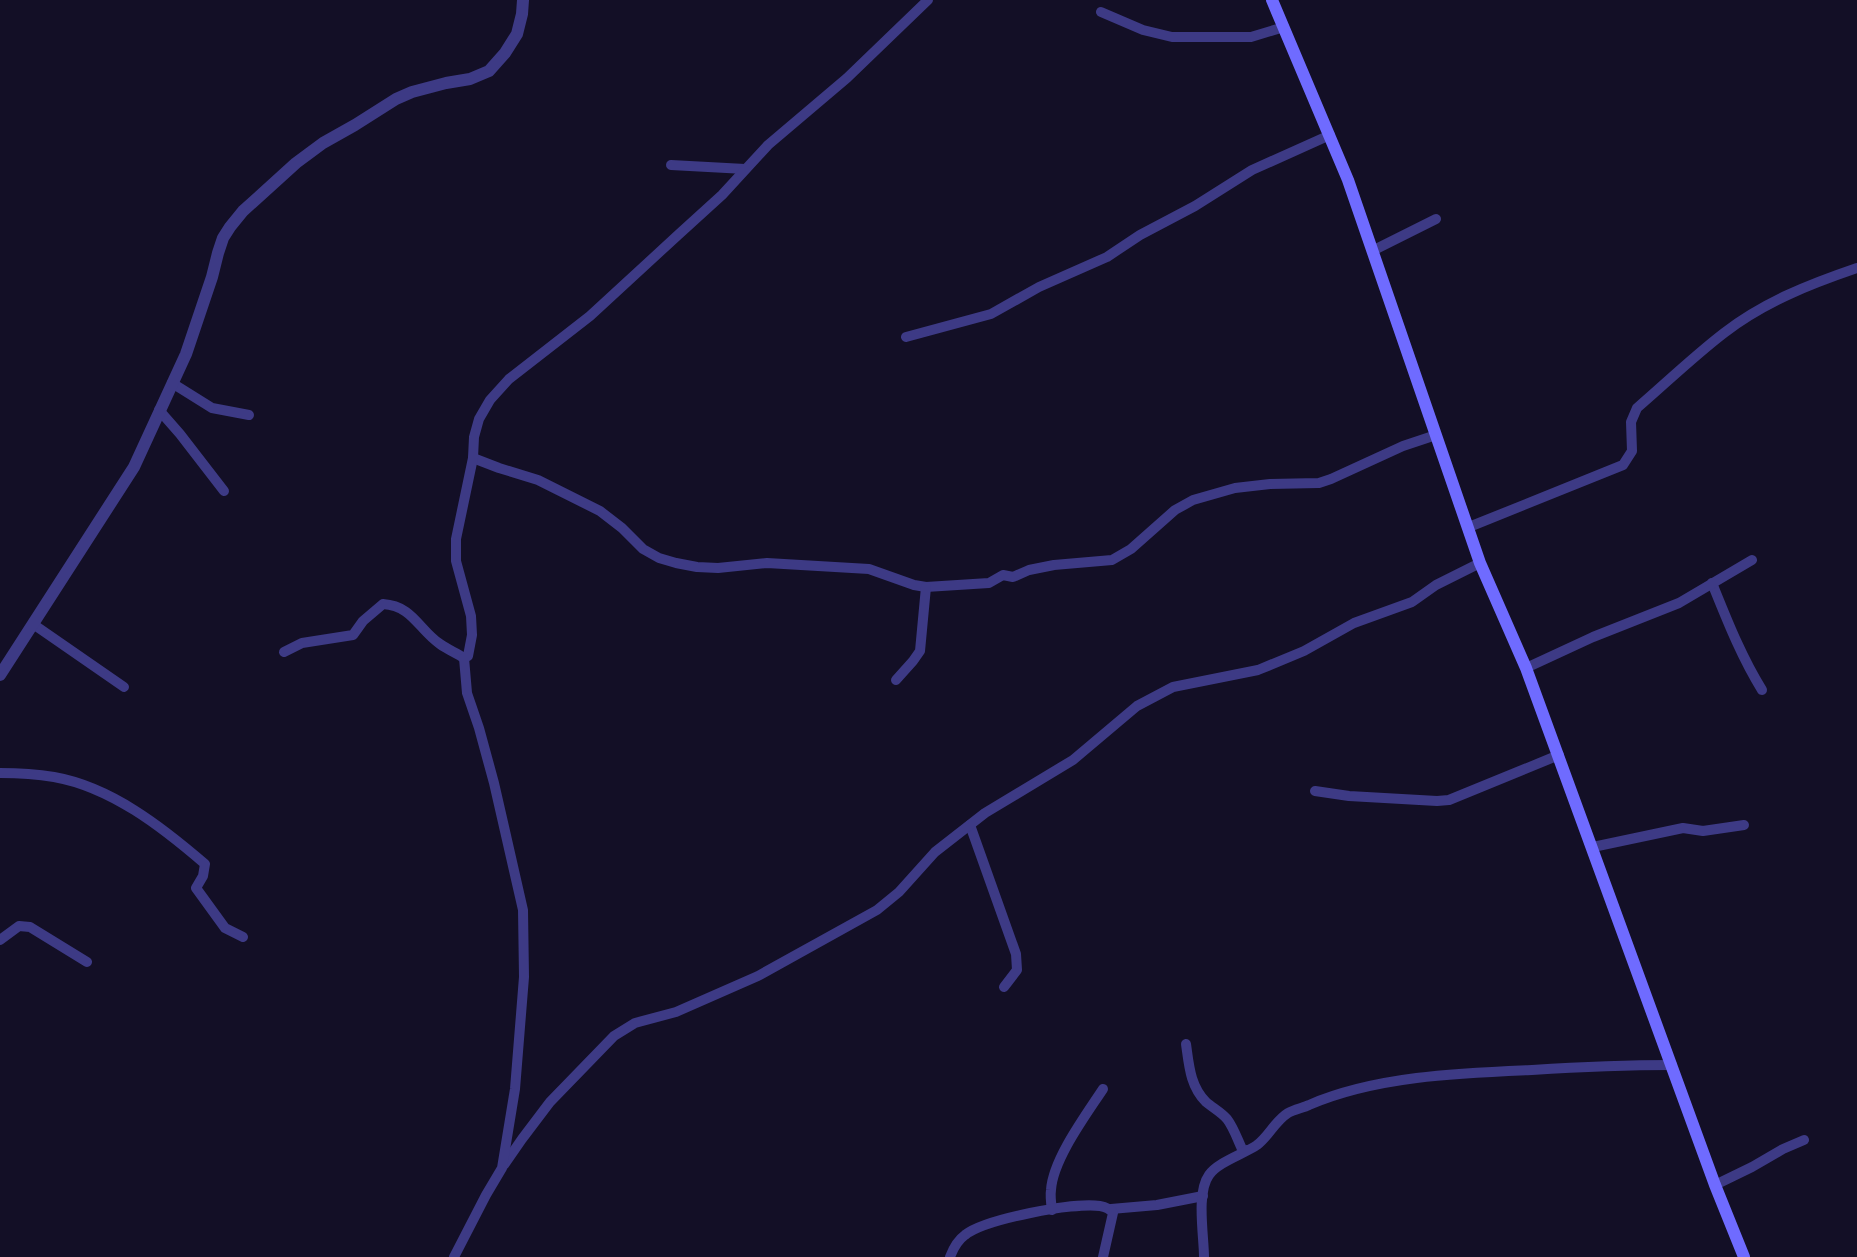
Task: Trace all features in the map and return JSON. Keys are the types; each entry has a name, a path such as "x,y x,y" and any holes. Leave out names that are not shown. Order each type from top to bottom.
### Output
{"main road":[{"path":"1273,0 1348,180 1480,563 1526,668 1715,1185 1744,1257"}],"street":[{"path":"0,675 134,467 192,337 224,238 244,211 296,163 323,143 396,99 412,92 470,79 489,71 505,53 517,34 522,14 522,0"},
{"path":"464,658 468,656 472,635 472,616 456,561 456,539 473,458 474,437 479,419 490,400 510,379 590,316 722,195 768,145 846,78 928,0"},
{"path":"1101,12 1143,30 1172,37 1251,37 1284,27"},
{"path":"906,337 991,314 1039,287 1107,257 1140,235 1195,206 1252,170 1330,135"},
{"path":"671,165 745,169"},
{"path":"1372,251 1436,219"},
{"path":"1469,527 1623,465 1632,451 1631,422 1638,408 1724,333 1758,311 1798,289 1857,268"},
{"path":"172,383 212,408 248,414"},
{"path":"159,410 224,491"},
{"path":"473,458 555,488 600,511 622,528 642,549 659,558 676,563 718,568 767,563 869,569 914,585 926,587 989,583 1003,575 1013,577 1029,570 1054,565 1112,560 1131,549 1175,510 1192,500 1234,488 1270,484 1320,483 1403,446 1436,435"},
{"path":"1526,668 1593,637 1679,603 1752,560"},
{"path":"454,1257 486,1195 522,1138 550,1102 614,1036 634,1023 676,1012 758,976 877,910 900,892 935,852 984,813 1073,760 1137,706 1173,687 1258,670 1295,655 1354,623 1412,602 1436,585 1480,563"},
{"path":"1712,582 1733,635 1748,667 1762,690"},
{"path":"896,680 920,651 926,587"},
{"path":"284,652 302,643 353,635 364,621 383,604 394,605 410,613 438,643 464,658"},
{"path":"34,624 124,688"},
{"path":"464,658 467,693 494,783 523,910 524,976 520,1040 515,1089 502,1168"},
{"path":"1315,791 1349,796 1449,800 1559,755"},
{"path":"0,773 54,777 77,783 122,804 159,826 205,864 204,876 196,888 225,928 243,937"},
{"path":"970,825 1016,954 1016,970 1004,987"},
{"path":"1593,847 1683,828 1703,831 1744,825"},
{"path":"0,940 19,926 30,927 87,962"},
{"path":"1186,1044 1194,1086 1206,1102 1228,1120 1243,1151 1247,1150"},
{"path":"1204,1257 1203,1196 1204,1185 1209,1174 1264,1140 1278,1122 1290,1112 1327,1097 1386,1084 1483,1072 1627,1065 1672,1065"},
{"path":"1052,1210 1051,1188 1059,1163 1070,1140 1103,1089"},
{"path":"504,1147 522,1138"},
{"path":"1715,1185 1752,1168 1784,1148 1804,1140"},
{"path":"950,1257 952,1250 964,1235 981,1226 1001,1220 1052,1210 1102,1206 1111,1210 1157,1205 1203,1196"},
{"path":"1103,1257 1114,1213 1111,1210"}]}
